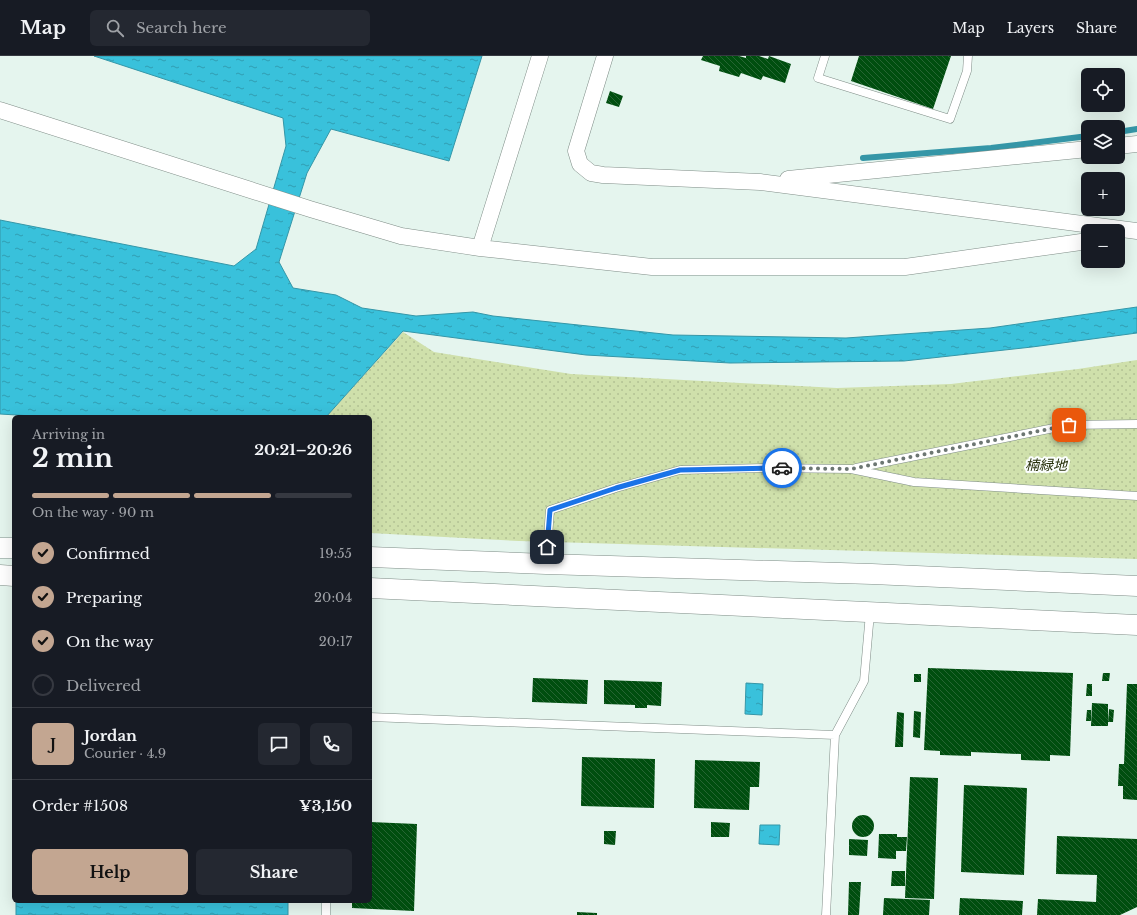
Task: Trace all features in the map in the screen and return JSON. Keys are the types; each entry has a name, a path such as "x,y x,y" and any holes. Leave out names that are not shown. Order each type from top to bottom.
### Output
{"street":[{"path":"480,248 540,56"},
{"path":"605,56 576,151 580,164 591,173 603,175 760,182 1137,232"},
{"path":"0,110 262,194 401,236 480,248 652,267 905,267 1081,242"},
{"path":"1125,145 1137,144"},
{"path":"760,182 1081,150"},
{"path":"1125,235 1137,232"},
{"path":"0,548 12,548"},
{"path":"372,557 872,574 1137,586"},
{"path":"0,575 12,576"},
{"path":"372,588 1137,625"}],"lane":[{"path":"825,56 818,78 950,119 967,71 968,56"},
{"path":"851,469 1069,425 1137,424"},
{"path":"546,564 550,510 616,488 680,470 768,468 851,469 914,482 1137,496"},
{"path":"826,915 835,735 864,681 870,613"},
{"path":"372,717 835,735"},
{"path":"326,903 326,915"}],"green space":[{"name":"楠緑地","path":"403,332 434,352 571,374 837,388 951,384 1078,369 1137,360 1137,559 519,541 372,533 372,415 328,415"}],"water":[{"path":"94,56 482,56 449,161 331,129 307,173 279,262 293,288 336,295 362,308 416,316 473,312 493,316 673,335 846,338 990,328 1137,307 1137,333 1032,347 904,361 730,363 586,355 403,331 328,415 0,414 0,220 234,266 256,249 286,146 283,118"},
{"path":"746,683 763,684 762,715 745,714"},
{"path":"760,825 780,825 779,845 759,844"},
{"path":"16,903 288,903 288,915 16,915"}],"building":[{"path":"703,56 739,56 746,58 746,56 759,56 768,59 769,56 791,64 785,83 763,76 761,80 741,73 739,77 719,71 720,66 701,60"},
{"path":"859,56 951,56 933,109 851,81"},
{"path":"610,91 623,96 619,107 606,103"},
{"path":"928,668 1073,673 1070,756 1050,755 1050,761 1021,760 1021,754 971,752 971,756 940,755 940,751 924,750"},
{"path":"1103,673 1110,673 1109,681 1102,681"},
{"path":"914,674 921,674 921,682 914,682"},
{"path":"533,678 588,680 587,704 532,702"},
{"path":"604,680 662,682 661,706 647,705 647,708 635,708 635,705 604,704"},
{"path":"1087,684 1092,684 1092,696 1086,696"},
{"path":"1127,684 1137,684 1137,800 1123,799 1123,786 1118,786 1119,764 1124,764"},
{"path":"1092,703 1108,704 1108,726 1091,726"},
{"path":"1109,709 1114,710 1113,722 1108,722"},
{"path":"1087,710 1091,710 1091,721 1086,721"},
{"path":"914,711 921,712 920,738 913,737"},
{"path":"897,712 904,713 903,747 895,747"},
{"path":"582,757 655,759 654,808 581,806"},
{"path":"695,760 760,762 759,787 750,787 749,810 694,808"},
{"path":"910,777 938,778 934,899 905,898"},
{"path":"964,785 1027,788 1024,875 961,872"},
{"path":"863,815 871,818 874,826 871,834 863,837 855,834 852,826 855,818"},
{"path":"372,822 417,824 414,911 352,908 352,903 372,903"},
{"path":"711,822 730,823 729,837 711,837"},
{"path":"604,831 616,831 615,845 604,844"},
{"path":"879,834 897,834 897,837 907,837 906,851 896,851 896,859 878,858"},
{"path":"1057,836 1137,839 1137,907 1120,915 1037,915 1038,899 1096,902 1097,875 1056,874"},
{"path":"849,839 868,840 867,856 849,855"},
{"path":"892,871 905,871 905,886 891,886"},
{"path":"849,882 861,882 859,915 848,915"},
{"path":"884,898 930,900 929,915 883,915"},
{"path":"960,898 1023,901 1022,915 959,915"},
{"path":"577,912 597,913 597,915 577,915"}],"waterway":[{"path":"1125,131 1137,129"},
{"path":"863,158 991,148 1081,137"}],"way so far":[{"path":"782,468 851,469 1069,425"}],"route":[{"path":"547,547 550,510 616,488 680,470 782,468"}]}
